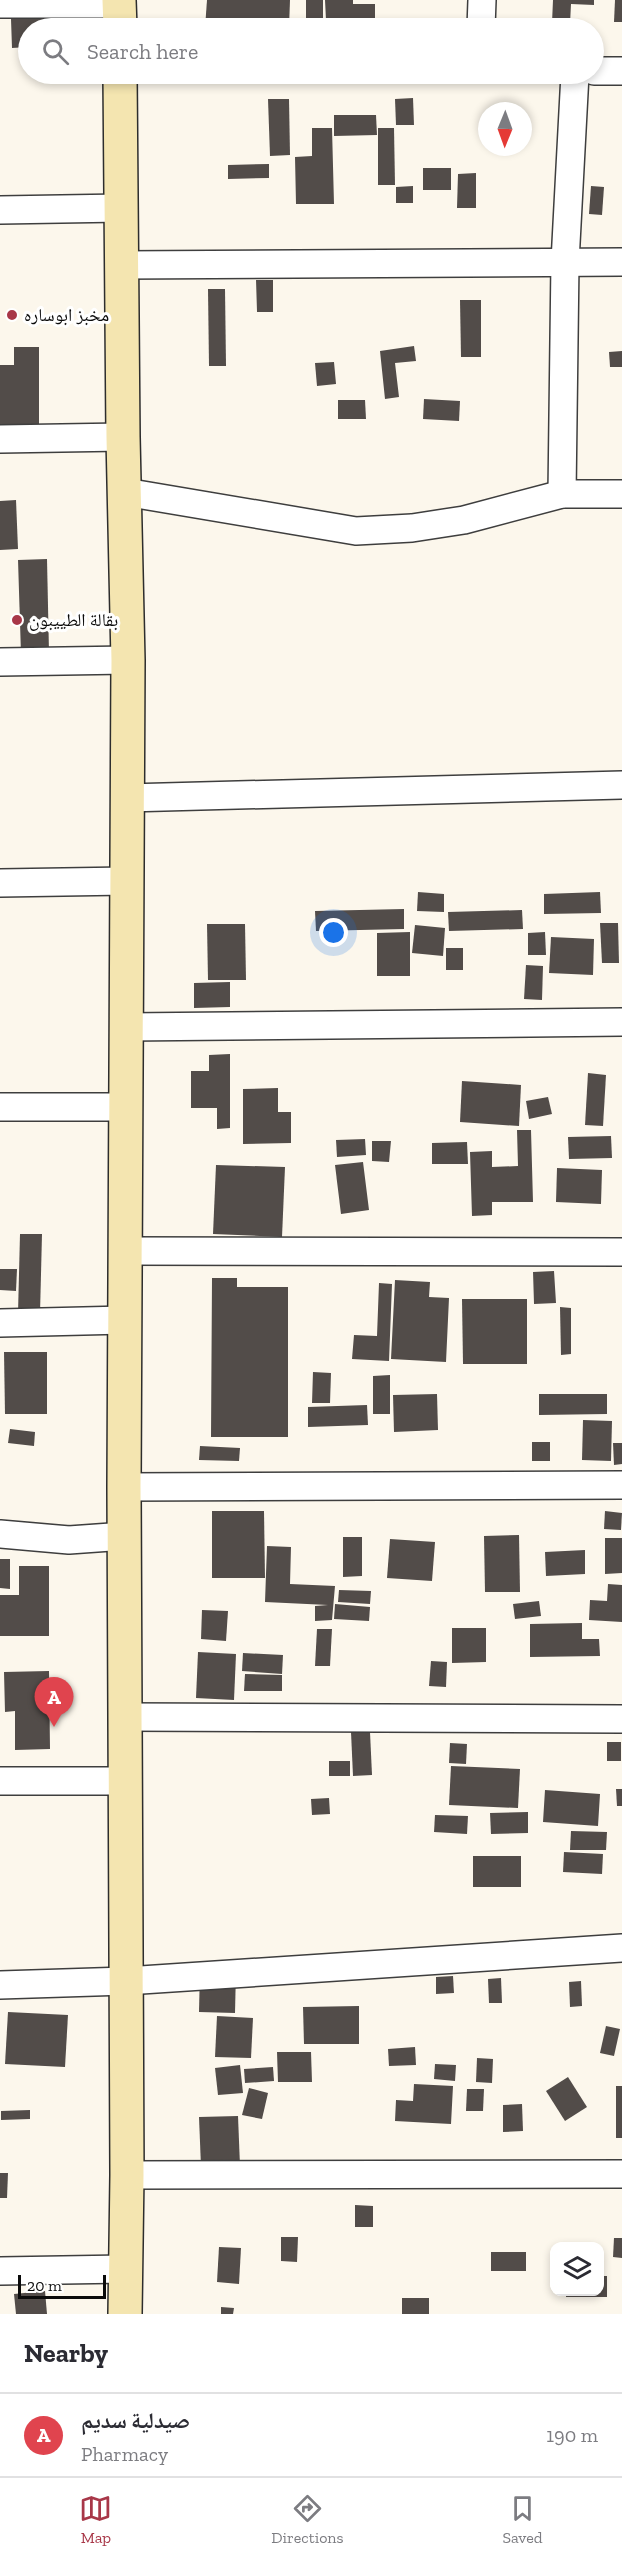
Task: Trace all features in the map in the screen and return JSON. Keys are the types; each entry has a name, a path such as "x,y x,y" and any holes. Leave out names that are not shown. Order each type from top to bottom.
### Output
{"main road":[{"path":"120,84 123,437 128,660 127,1251 124,1487 127,2175 125,2314"}],"street":[{"path":"481,18 482,0"},
{"path":"0,4 119,11"},
{"path":"604,71 622,71"},
{"path":"562,494 565,262 574,84"},
{"path":"0,210 122,208"},
{"path":"122,265 622,262"},
{"path":"0,439 123,437"},
{"path":"125,492 356,531 412,528 464,520 562,494 622,494"},
{"path":"0,662 128,660"},
{"path":"127,798 622,785"},
{"path":"0,882 127,881"},
{"path":"127,1027 622,1022"},
{"path":"0,1107 127,1107"},
{"path":"127,1251 622,1252"},
{"path":"0,1323 125,1320"},
{"path":"124,1487 622,1485"},
{"path":"0,1534 69,1540 125,1536"},
{"path":"126,1717 622,1719"},
{"path":"0,1781 126,1781"},
{"path":"0,1985 126,1981 622,1948"},
{"path":"127,2175 622,2174"},
{"path":"0,2271 125,2269"}],"building":[{"path":"207,0 290,0 289,18 206,18"},
{"path":"306,0 323,0 323,18 306,18"},
{"path":"325,0 353,0 353,4 375,4 375,18 326,18"},
{"path":"553,0 594,0 594,5 571,4 570,18 552,18"},
{"path":"615,0 622,0 622,22 614,22"},
{"path":"11,19 18,19 18,48 12,48"},
{"path":"413,98 414,125 396,125 395,99"},
{"path":"268,99 289,99 290,155 270,156"},
{"path":"334,115 376,115 377,135 334,136"},
{"path":"312,128 332,128 334,204 296,204 295,157 312,156"},
{"path":"378,128 394,128 395,185 378,185"},
{"path":"269,164 269,178 228,179 228,165"},
{"path":"423,168 451,168 451,190 423,190"},
{"path":"476,173 476,208 457,208 458,174"},
{"path":"413,186 413,203 396,203 396,187"},
{"path":"591,186 604,187 602,215 589,214"},
{"path":"256,280 273,280 273,312 257,312"},
{"path":"208,289 225,289 226,366 209,366"},
{"path":"460,300 481,300 481,357 461,357"},
{"path":"414,346 416,361 395,363 399,397 385,399 380,351"},
{"path":"14,347 39,347 39,424 0,424 0,365 14,365"},
{"path":"622,351 622,367 610,367 609,352"},
{"path":"334,362 336,384 317,386 315,363"},
{"path":"424,399 460,401 459,421 423,419"},
{"path":"338,400 365,400 366,419 338,419"},
{"path":"16,500 18,549 0,550 0,501"},
{"path":"47,559 49,653 21,654 18,560"},
{"path":"418,892 444,894 444,912 417,911"},
{"path":"600,892 601,913 544,914 544,894"},
{"path":"404,909 404,929 316,931 315,911"},
{"path":"522,910 523,929 449,931 448,912"},
{"path":"600,923 618,923 619,963 602,963"},
{"path":"207,924 245,924 246,980 208,980"},
{"path":"415,925 445,928 443,956 412,953"},
{"path":"410,932 410,976 377,976 377,933"},
{"path":"545,932 546,955 528,955 528,933"},
{"path":"551,937 594,939 593,975 549,973"},
{"path":"446,948 463,948 463,970 446,970"},
{"path":"526,965 543,966 542,1000 524,999"},
{"path":"230,982 230,1007 194,1008 194,983"},
{"path":"230,1054 230,1128 217,1129 217,1108 191,1108 191,1071 209,1071 209,1055"},
{"path":"588,1073 606,1075 603,1126 585,1125"},
{"path":"462,1081 521,1085 519,1126 460,1122"},
{"path":"278,1088 278,1112 291,1112 291,1143 243,1144 243,1089"},
{"path":"548,1097 552,1114 529,1119 526,1101"},
{"path":"517,1130 531,1130 533,1202 492,1202 492,1215 472,1216 470,1152 492,1151 492,1167 518,1166"},
{"path":"611,1136 612,1158 569,1159 568,1137"},
{"path":"365,1139 366,1155 337,1157 336,1140"},
{"path":"372,1141 391,1141 389,1162 372,1161"},
{"path":"467,1142 468,1164 432,1164 432,1143"},
{"path":"363,1162 369,1210 341,1214 335,1165"},
{"path":"216,1165 285,1167 282,1237 213,1234"},
{"path":"557,1168 602,1170 601,1204 556,1202"},
{"path":"20,1234 42,1234 40,1314 18,1314"},
{"path":"0,1269 17,1269 16,1291 0,1290"},
{"path":"554,1271 556,1303 534,1304 533,1272"},
{"path":"212,1278 237,1278 237,1287 288,1287 288,1437 211,1437"},
{"path":"395,1280 430,1282 429,1297 449,1298 446,1362 391,1359"},
{"path":"379,1283 392,1284 389,1361 352,1359 354,1335 377,1336"},
{"path":"462,1299 527,1299 527,1364 463,1364"},
{"path":"560,1307 571,1308 571,1354 561,1355"},
{"path":"4,1352 47,1352 47,1414 5,1414"},
{"path":"313,1372 331,1373 330,1403 312,1403"},
{"path":"390,1375 390,1414 373,1414 373,1376"},
{"path":"437,1394 438,1430 394,1432 393,1395"},
{"path":"539,1394 607,1394 607,1414 539,1415"},
{"path":"367,1405 368,1425 308,1427 308,1407"},
{"path":"583,1420 612,1421 611,1461 582,1460"},
{"path":"10,1429 35,1432 34,1446 8,1443"},
{"path":"532,1442 550,1442 550,1461 532,1461"},
{"path":"613,1443 622,1443 622,1464 614,1465"},
{"path":"200,1446 240,1448 239,1461 199,1460"},
{"path":"212,1511 264,1511 265,1578 212,1578"},
{"path":"605,1511 622,1513 621,1530 604,1529"},
{"path":"519,1535 520,1592 485,1592 484,1536"},
{"path":"343,1537 362,1537 362,1576 343,1577"},
{"path":"605,1538 622,1538 622,1573 605,1574"},
{"path":"390,1539 435,1542 432,1581 387,1578"},
{"path":"267,1546 291,1547 290,1584 335,1586 332,1620 315,1621 315,1606 328,1605 265,1602"},
{"path":"585,1550 585,1574 546,1576 545,1552"},
{"path":"0,1559 10,1559 10,1589 0,1588"},
{"path":"19,1566 49,1566 49,1636 0,1636 0,1595 19,1595"},
{"path":"608,1584 622,1585 622,1622 589,1620 590,1600 607,1601"},
{"path":"339,1590 371,1591 370,1604 338,1602"},
{"path":"539,1601 541,1616 515,1619 513,1604"},
{"path":"335,1604 370,1607 369,1621 334,1619"},
{"path":"202,1610 228,1611 226,1641 201,1639"},
{"path":"582,1623 582,1639 599,1639 600,1656 530,1657 530,1624"},
{"path":"452,1628 486,1628 486,1662 452,1663"},
{"path":"317,1629 332,1629 330,1666 315,1666"},
{"path":"198,1652 236,1654 234,1700 196,1698"},
{"path":"243,1653 283,1655 282,1674 242,1671"},
{"path":"431,1661 447,1662 446,1687 429,1686"},
{"path":"49,1671 50,1749 15,1750 15,1711 5,1712 4,1672"},
{"path":"245,1674 282,1675 282,1691 244,1691"},
{"path":"351,1732 370,1732 372,1775 353,1776"},
{"path":"607,1742 621,1742 621,1761 607,1761"},
{"path":"450,1743 467,1744 466,1764 449,1763"},
{"path":"329,1761 350,1761 350,1776 329,1776"},
{"path":"451,1766 520,1769 518,1808 449,1805"},
{"path":"616,1789 622,1789 622,1806 617,1806"},
{"path":"545,1790 600,1794 598,1826 543,1822"},
{"path":"329,1798 330,1814 312,1815 311,1799"},
{"path":"528,1812 528,1833 491,1834 490,1813"},
{"path":"435,1815 468,1816 467,1834 434,1832"},
{"path":"571,1831 607,1832 606,1850 570,1850"},
{"path":"564,1852 603,1854 602,1874 563,1872"},
{"path":"473,1856 521,1856 521,1887 473,1887"},
{"path":"200,1969 236,1970 235,2013 199,2012"},
{"path":"453,1976 454,1993 436,1994 436,1977"},
{"path":"501,1978 502,2003 489,2003 488,1979"},
{"path":"581,1981 582,2006 570,2007 569,1982"},
{"path":"359,2006 359,2044 304,2044 303,2007"},
{"path":"8,2012 68,2015 65,2067 5,2064"},
{"path":"217,2016 253,2018 251,2058 215,2057"},
{"path":"606,2026 620,2029 614,2056 600,2053"},
{"path":"415,2047 416,2065 389,2066 388,2049"},
{"path":"277,2052 311,2052 312,2082 278,2082"},
{"path":"477,2058 493,2059 492,2083 476,2082"},
{"path":"435,2064 456,2065 455,2081 434,2079"},
{"path":"240,2065 243,2093 218,2095 215,2068"},
{"path":"273,2067 274,2081 245,2083 244,2069"},
{"path":"568,2077 587,2107 565,2121 546,2091"},
{"path":"414,2084 453,2086 451,2124 395,2121 396,2100 413,2101"},
{"path":"616,2086 622,2086 622,2138 616,2138"},
{"path":"249,2088 268,2093 262,2119 242,2115"},
{"path":"467,2089 484,2089 483,2111 466,2111"},
{"path":"522,2104 523,2131 503,2132 503,2105"},
{"path":"30,2110 30,2119 1,2120 1,2111"},
{"path":"238,2116 240,2166 201,2167 199,2117"},
{"path":"0,2173 8,2173 7,2198 0,2198"},
{"path":"355,2205 373,2206 373,2227 355,2227"},
{"path":"281,2237 298,2237 297,2262 281,2261"},
{"path":"614,2238 622,2238 622,2258 613,2257"},
{"path":"219,2247 241,2248 239,2284 217,2282"},
{"path":"491,2252 526,2252 526,2271 491,2271"},
{"path":"604,2276 607,2276 607,2297 566,2297 604,2296"},
{"path":"45,2291 47,2314 16,2314 14,2294"},
{"path":"402,2298 429,2298 429,2314 402,2314"},
{"path":"221,2307 234,2308 233,2314 221,2314"}],"place":[{"name":"مخبز ابوساره","path":"12,315"},
{"name":"بقالة الطييبون","path":"17,620"},
{"name":"صيدلية سديم","path":"54,1727"}]}
